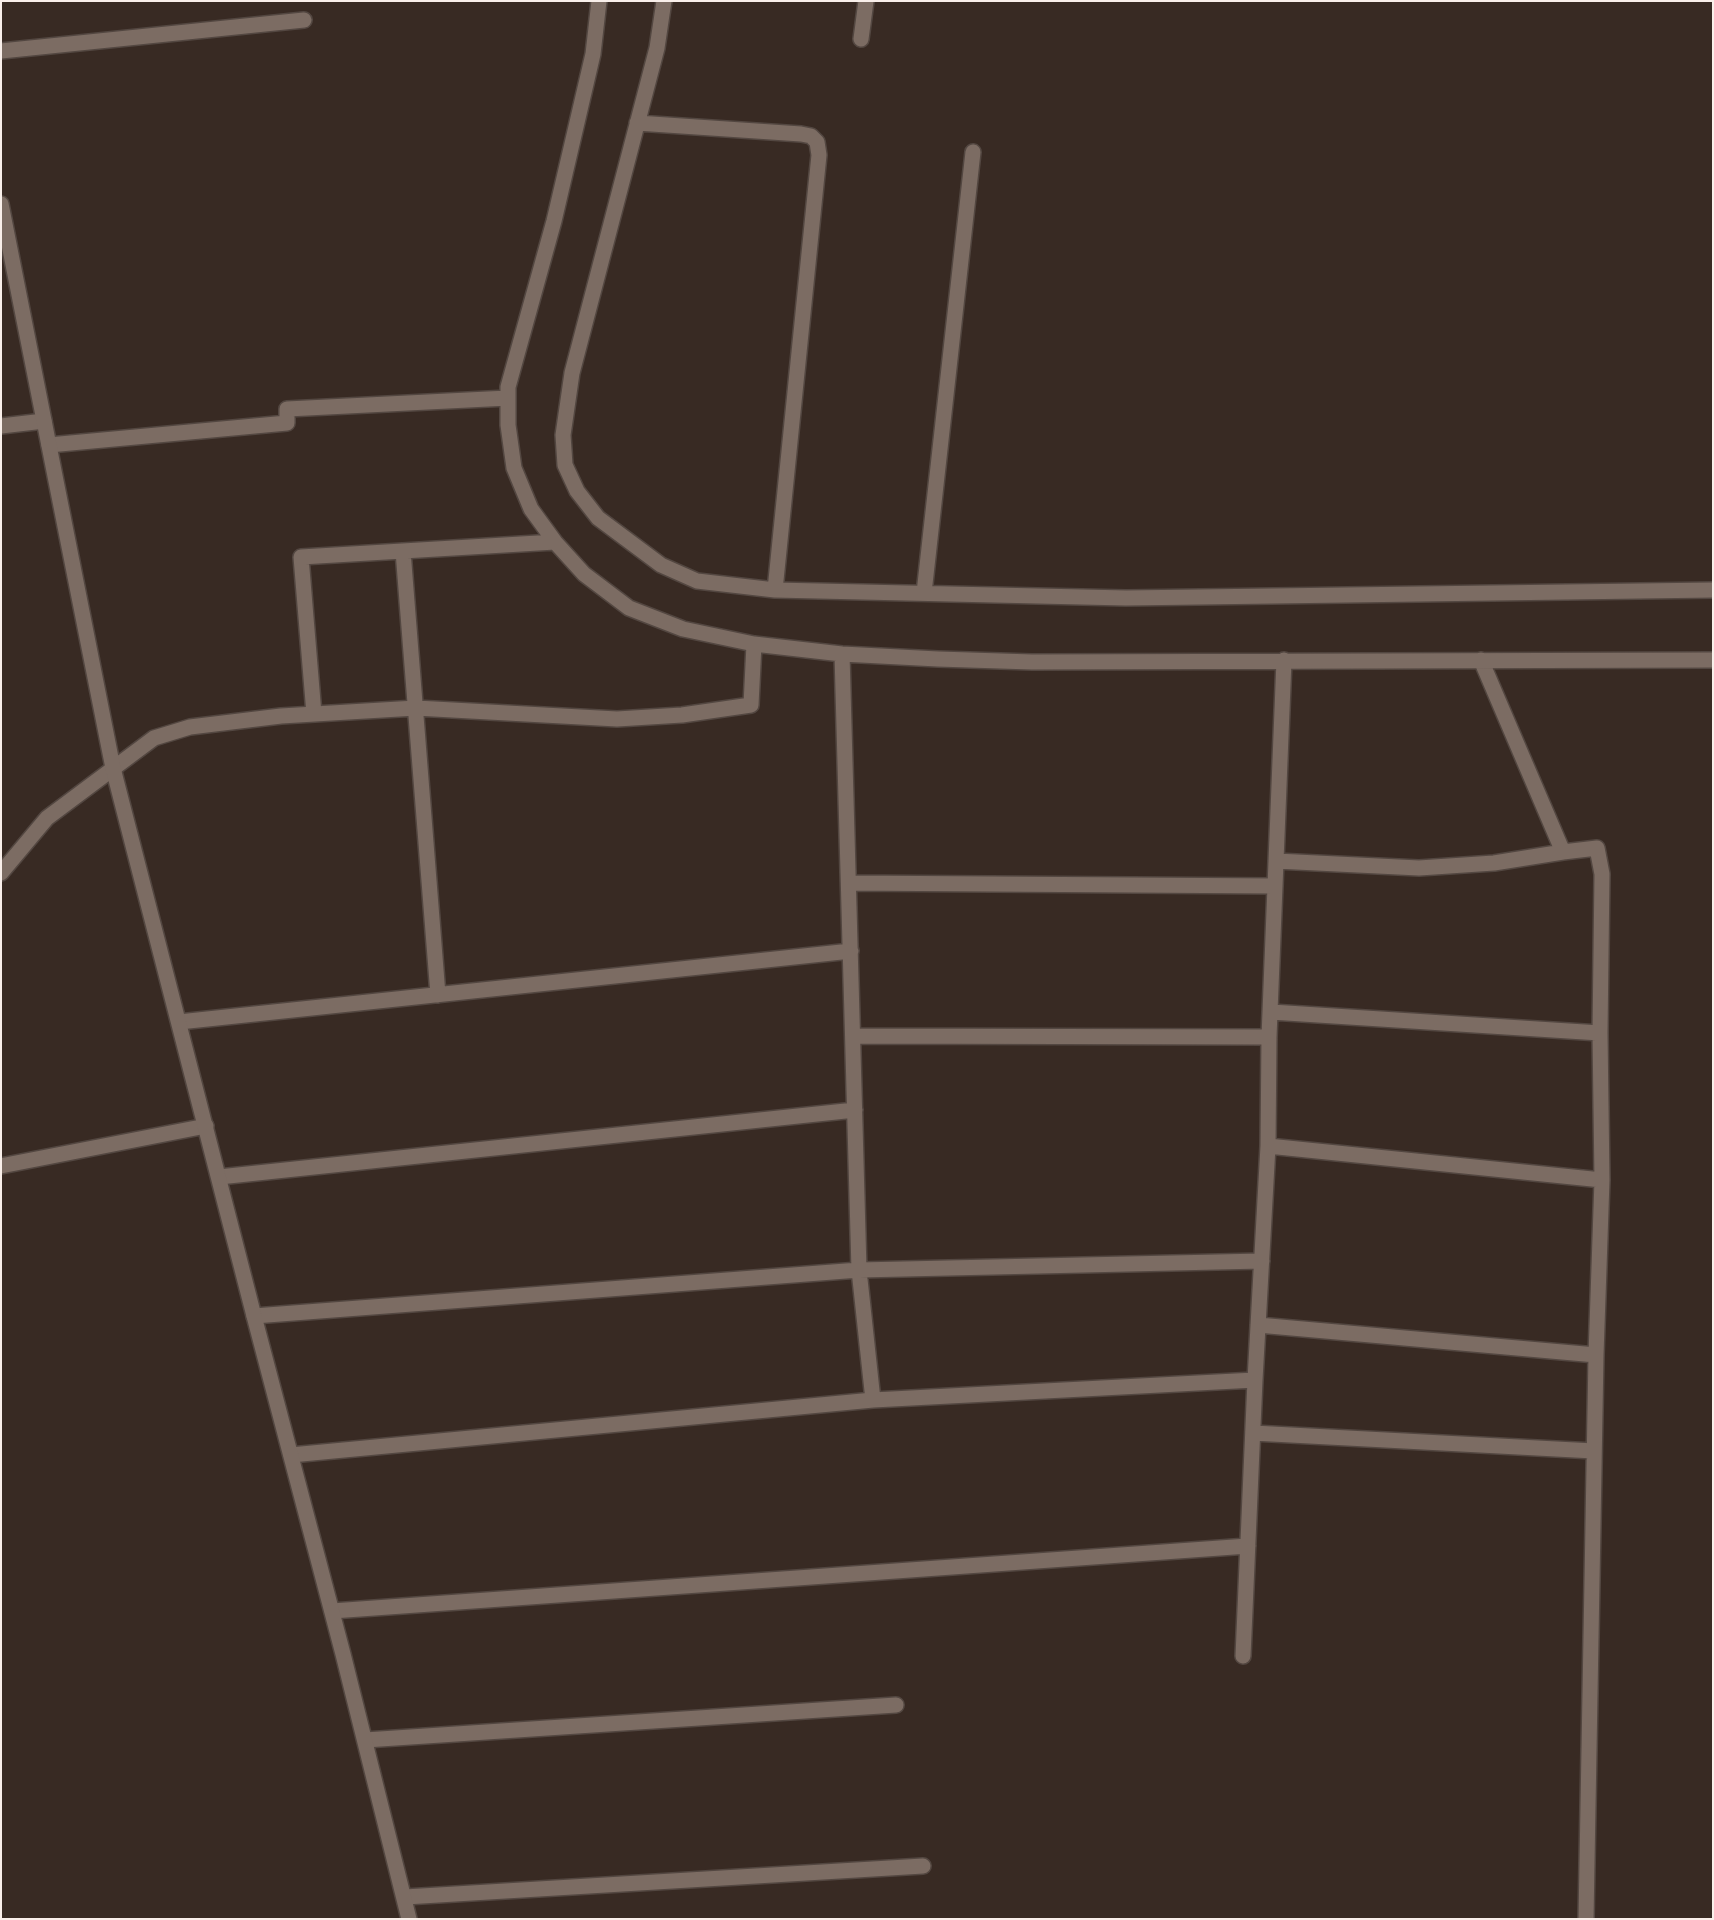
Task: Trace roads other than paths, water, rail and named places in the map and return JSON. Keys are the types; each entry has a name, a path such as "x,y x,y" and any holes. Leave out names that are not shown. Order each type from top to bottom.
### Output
{"street":[{"path":"599,1 593,54 554,221 514,358 508,387 508,425 514,468 531,510 555,542 584,574 629,608 683,629 754,644 842,654 1032,662 1713,660"},
{"path":"664,1 657,48 572,372 563,435 565,465 577,491 598,518 661,565 697,581 775,590 1126,598 1713,590"},
{"path":"861,39 866,1"},
{"path":"1,51 304,20"},
{"path":"637,123 801,134 811,136 817,142 820,155 775,590"},
{"path":"924,593 973,152"},
{"path":"1,204 7,264 44,421 114,768 410,1919"},
{"path":"49,445 287,423 287,409 508,398"},
{"path":"1,426 44,421"},
{"path":"314,714 301,557 555,542"},
{"path":"403,551 438,995"},
{"path":"1,873 47,818 154,738 190,727 314,714 416,708 617,719 682,715 752,706 754,644"},
{"path":"842,654 859,1270 874,1400"},
{"path":"1243,1656 1255,1380 1268,1146 1269,1037 1284,660"},
{"path":"1481,660 1563,852"},
{"path":"1276,861 1419,868 1494,863 1597,848 1602,874 1600,1033 1602,1180 1596,1355 1586,1919"},
{"path":"849,883 1275,886"},
{"path":"179,1022 851,951"},
{"path":"1270,1012 1600,1033"},
{"path":"853,1036 1269,1037"},
{"path":"219,1177 855,1110"},
{"path":"1,1166 206,1126"},
{"path":"1268,1146 1602,1180"},
{"path":"254,1316 859,1270 1262,1261"},
{"path":"1258,1325 1596,1355"},
{"path":"291,1455 874,1400 1255,1380"},
{"path":"1253,1434 1594,1451"},
{"path":"332,1611 1248,1546"},
{"path":"365,1740 896,1705"},
{"path":"405,1898 923,1866"}]}
